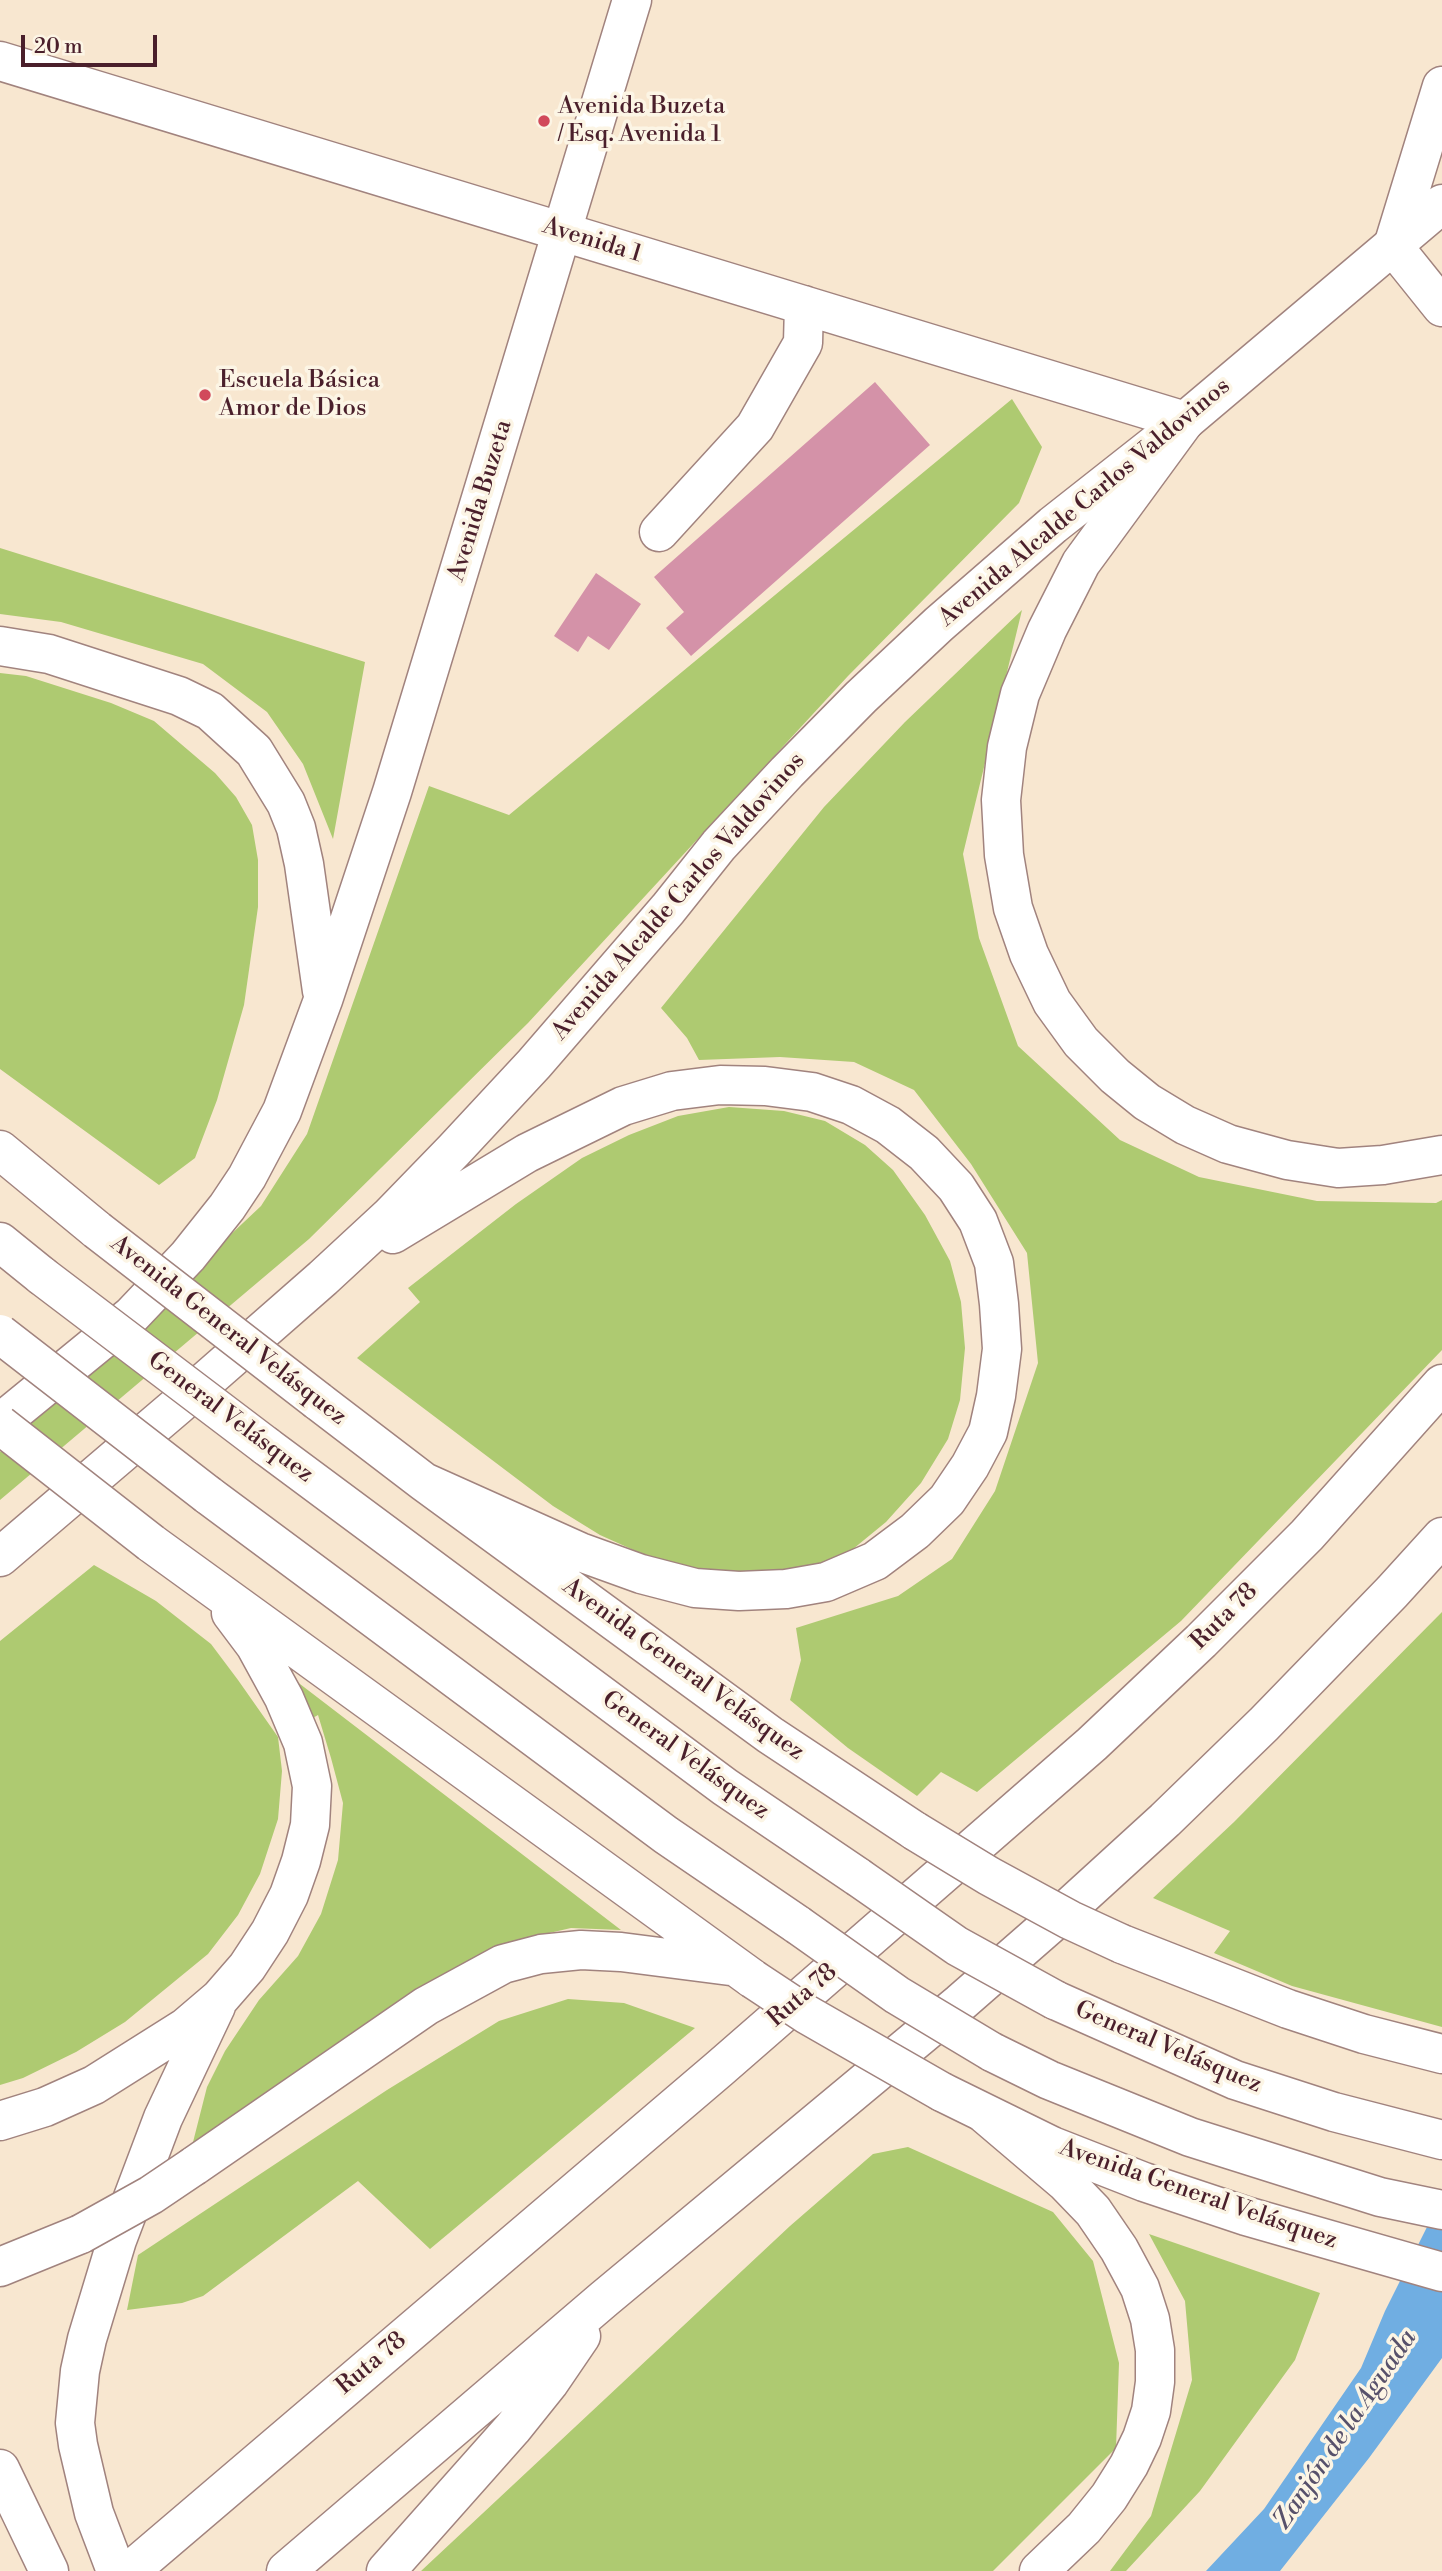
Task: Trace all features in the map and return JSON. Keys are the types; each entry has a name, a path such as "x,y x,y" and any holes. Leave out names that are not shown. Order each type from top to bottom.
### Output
{"main road":[{"name":"Avenida Buzeta","path":"323,1000 392,792 632,0"},
{"name":"Avenida 1","path":"0,61 1185,421"},
{"path":"1442,86 1393,246 1442,307"},
{"name":"Avenida Alcalde Carlos Valdovinos","path":"0,1557 323,1278 390,1216 534,1064 668,909 719,845 861,697 939,624 1053,526 1185,421 1442,204"},
{"path":"659,532 755,427 803,343 804,305"},
{"path":"1185,421 1081,563 1047,630 1020,694 1007,747 1002,800 1004,855 1011,895 1029,954 1052,1002 1081,1042 1115,1076 1147,1102 1185,1125 1240,1147 1287,1160 1338,1168 1384,1165 1442,1155"},
{"path":"0,646 49,654 179,696 210,711 254,751 286,803 296,828 304,864 323,1000 282,1111 266,1145 228,1207 187,1256 131,1315 0,1424"},
{"path":"323,1278 469,1187 574,1128 623,1106 672,1091 720,1085 765,1086 812,1092 851,1105 888,1125 924,1153 956,1187 978,1222 994,1263 1002,1349 988,1432 970,1466 947,1500 915,1531 875,1561 825,1582 786,1589 739,1591 695,1588 641,1574 580,1552 424,1482"},
{"name":"Avenida General Velásquez","path":"0,1150 97,1230 424,1482 770,1735 915,1831 1024,1895 1122,1944 1288,2009 1364,2034 1442,2054"},
{"name":"General Velásquez","path":"0,1242 266,1446 725,1787 957,1946 1055,2000 1235,2080 1430,2138"},
{"path":"0,1334 208,1495 666,1835 897,1995 992,2052 1049,2080 1190,2137 1380,2197 1442,2210"},
{"name":"Ruta 78","path":"130,2571 761,2033 1093,1744 1202,1641 1307,1535 1442,1384"},
{"name":"Avenida General Velásquez","path":"0,1424 151,1543 744,1973 806,2014 942,2092 1052,2146 1144,2182 1246,2216 1442,2272"},
{"path":"286,2571 604,2300 960,2003 1063,1913 1264,1724 1442,1537"},
{"path":"0,2121 45,2107 94,2085 186,2027 220,1998 247,1967 270,1932 289,1895 310,1825 312,1786 303,1743 284,1698 255,1646 212,1587"},
{"path":"0,2267 81,2234 152,2195 426,2006 503,1964 541,1954 581,1950 621,1952 744,1973"},
{"path":"116,2571 97,2525 80,2455 75,2423 76,2397 87,2339 117,2240 163,2118 220,1998"},
{"path":"986,2115 1066,2182 1093,2211 1119,2249 1140,2288 1150,2319 1154,2350 1155,2382 1151,2411 1129,2465 1109,2497 1084,2528 1039,2571"},
{"path":"386,2571 520,2419 570,2353 604,2300"},
{"path":"0,2469 47,2567"}],"green space":[{"path":"1012,399 1042,447 1019,503 848,676 528,1023 309,1239 0,1500 0,1452 261,1206 307,1134 429,786 509,815"},
{"path":"0,548 365,662 333,839 303,764 267,712 203,664 61,622 0,614"},
{"path":"1022,610 963,854 979,938 1018,1046 1120,1140 1199,1177 1317,1201 1436,1203 1442,1200 1442,1350 1181,1621 977,1792 941,1772 917,1796 848,1748 790,1700 801,1660 796,1628 898,1596 952,1559 995,1491 1038,1363 1027,1253 971,1164 914,1090 854,1062 780,1057 699,1060 687,1038 661,1008 824,807 905,722"},
{"path":"0,673 26,676 111,703 154,721 215,773 236,797 252,825 258,860 258,907 244,1005 217,1100 195,1158 159,1185 0,1069"},
{"path":"729,1107 784,1111 825,1121 865,1145 893,1170 925,1215 950,1261 961,1302 965,1348 960,1400 948,1439 921,1483 886,1522 853,1549 820,1566 783,1574 701,1571 649,1557 600,1535 553,1506 357,1358 420,1302 408,1288 516,1204 582,1158 629,1135 678,1116"},
{"path":"94,1565 156,1601 211,1644 238,1680 278,1737 282,1771 278,1819 260,1874 238,1915 208,1954 125,2022 76,2052 23,2078 0,2085 0,1641"},
{"path":"1442,1612 1442,2027 1292,1986 1214,1953 1230,1931 1153,1898 1234,1822"},
{"path":"283,1671 621,1930 571,1928 506,1943 479,1955 446,1973 392,2009 191,2150 207,2087 225,2051 259,2000 298,1956 321,1914 338,1860 343,1803 331,1758 318,1715 311,1719"},
{"path":"568,1999 624,2003 695,2028 430,2249 358,2181 203,2296 182,2303 127,2310 138,2255 387,2090 499,2021"},
{"path":"908,2147 1053,2212 1093,2261 1119,2363 1116,2448 993,2571 421,2571 790,2226 873,2154"},
{"path":"1149,2234 1320,2293 1295,2360 1200,2491 1126,2571 1110,2571 1151,2516 1192,2380 1185,2301"}],"water":[{"name":"Zanjón de la Aguada","path":"1442,2197 1442,2358 1369,2458 1280,2571 1206,2571 1264,2509 1361,2368 1385,2311"}],"building":[{"path":"875,382 930,445 691,656 666,628 684,612 654,577"},
{"path":"596,573 641,604 609,650 588,636 578,652 554,636"}],"place":[{"name":"Avenida Buzeta / Esq. Avenida 1","path":"544,121"},
{"name":"Escuela Básica Amor de Dios","path":"205,395"}]}
